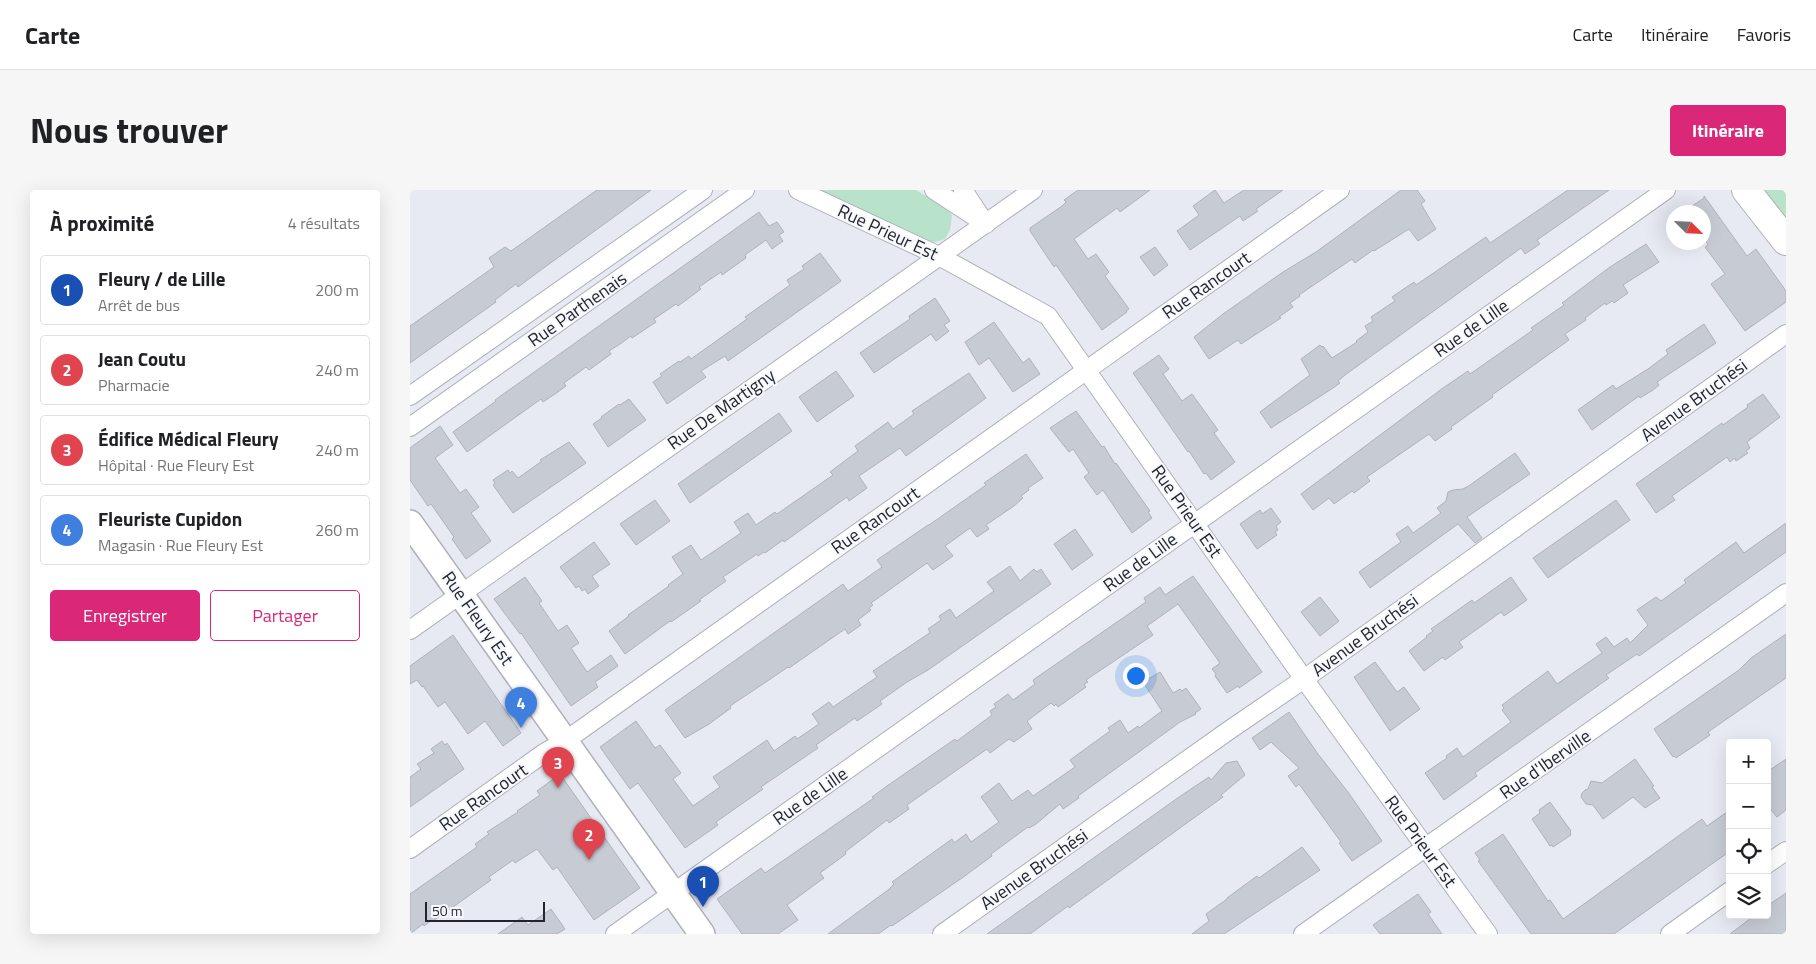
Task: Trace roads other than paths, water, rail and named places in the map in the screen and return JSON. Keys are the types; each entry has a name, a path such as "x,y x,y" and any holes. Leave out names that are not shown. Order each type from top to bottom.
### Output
{"main road":[{"path":"1746,190 1786,241"}],"street":[{"name":"Rue Parthenais","path":"410,396 703,190"},
{"name":"Rue Parthenais","path":"410,427 745,190"},
{"name":"Rue Prieur Est","path":"798,190 940,256 1048,316 1304,679 1488,934"},
{"path":"934,190 986,224"},
{"path":"962,190 986,224"},
{"name":"Rue De Martigny","path":"410,630 1033,190"},
{"name":"Rue Rancourt","path":"410,849 1340,190"},
{"name":"Rue de Lille","path":"615,934 1666,190"},
{"name":"Avenue Bruchési","path":"942,934 1220,736 1304,679 1786,334"},
{"name":"Rue Fleury Est","path":"410,522 702,934"},
{"name":"Rue d'Iberville","path":"1303,934 1786,593"},
{"path":"1771,861 1786,851"},
{"path":"1670,934 1726,894"}],"place":[{"name":"Fleuriste Cupidon","path":"521,728"},
{"name":"Édifice Médical Fleury","path":"558,788"},
{"name":"Jean Coutu","path":"589,860"},
{"name":"Fleury / de Lille","path":"703,907"}]}
